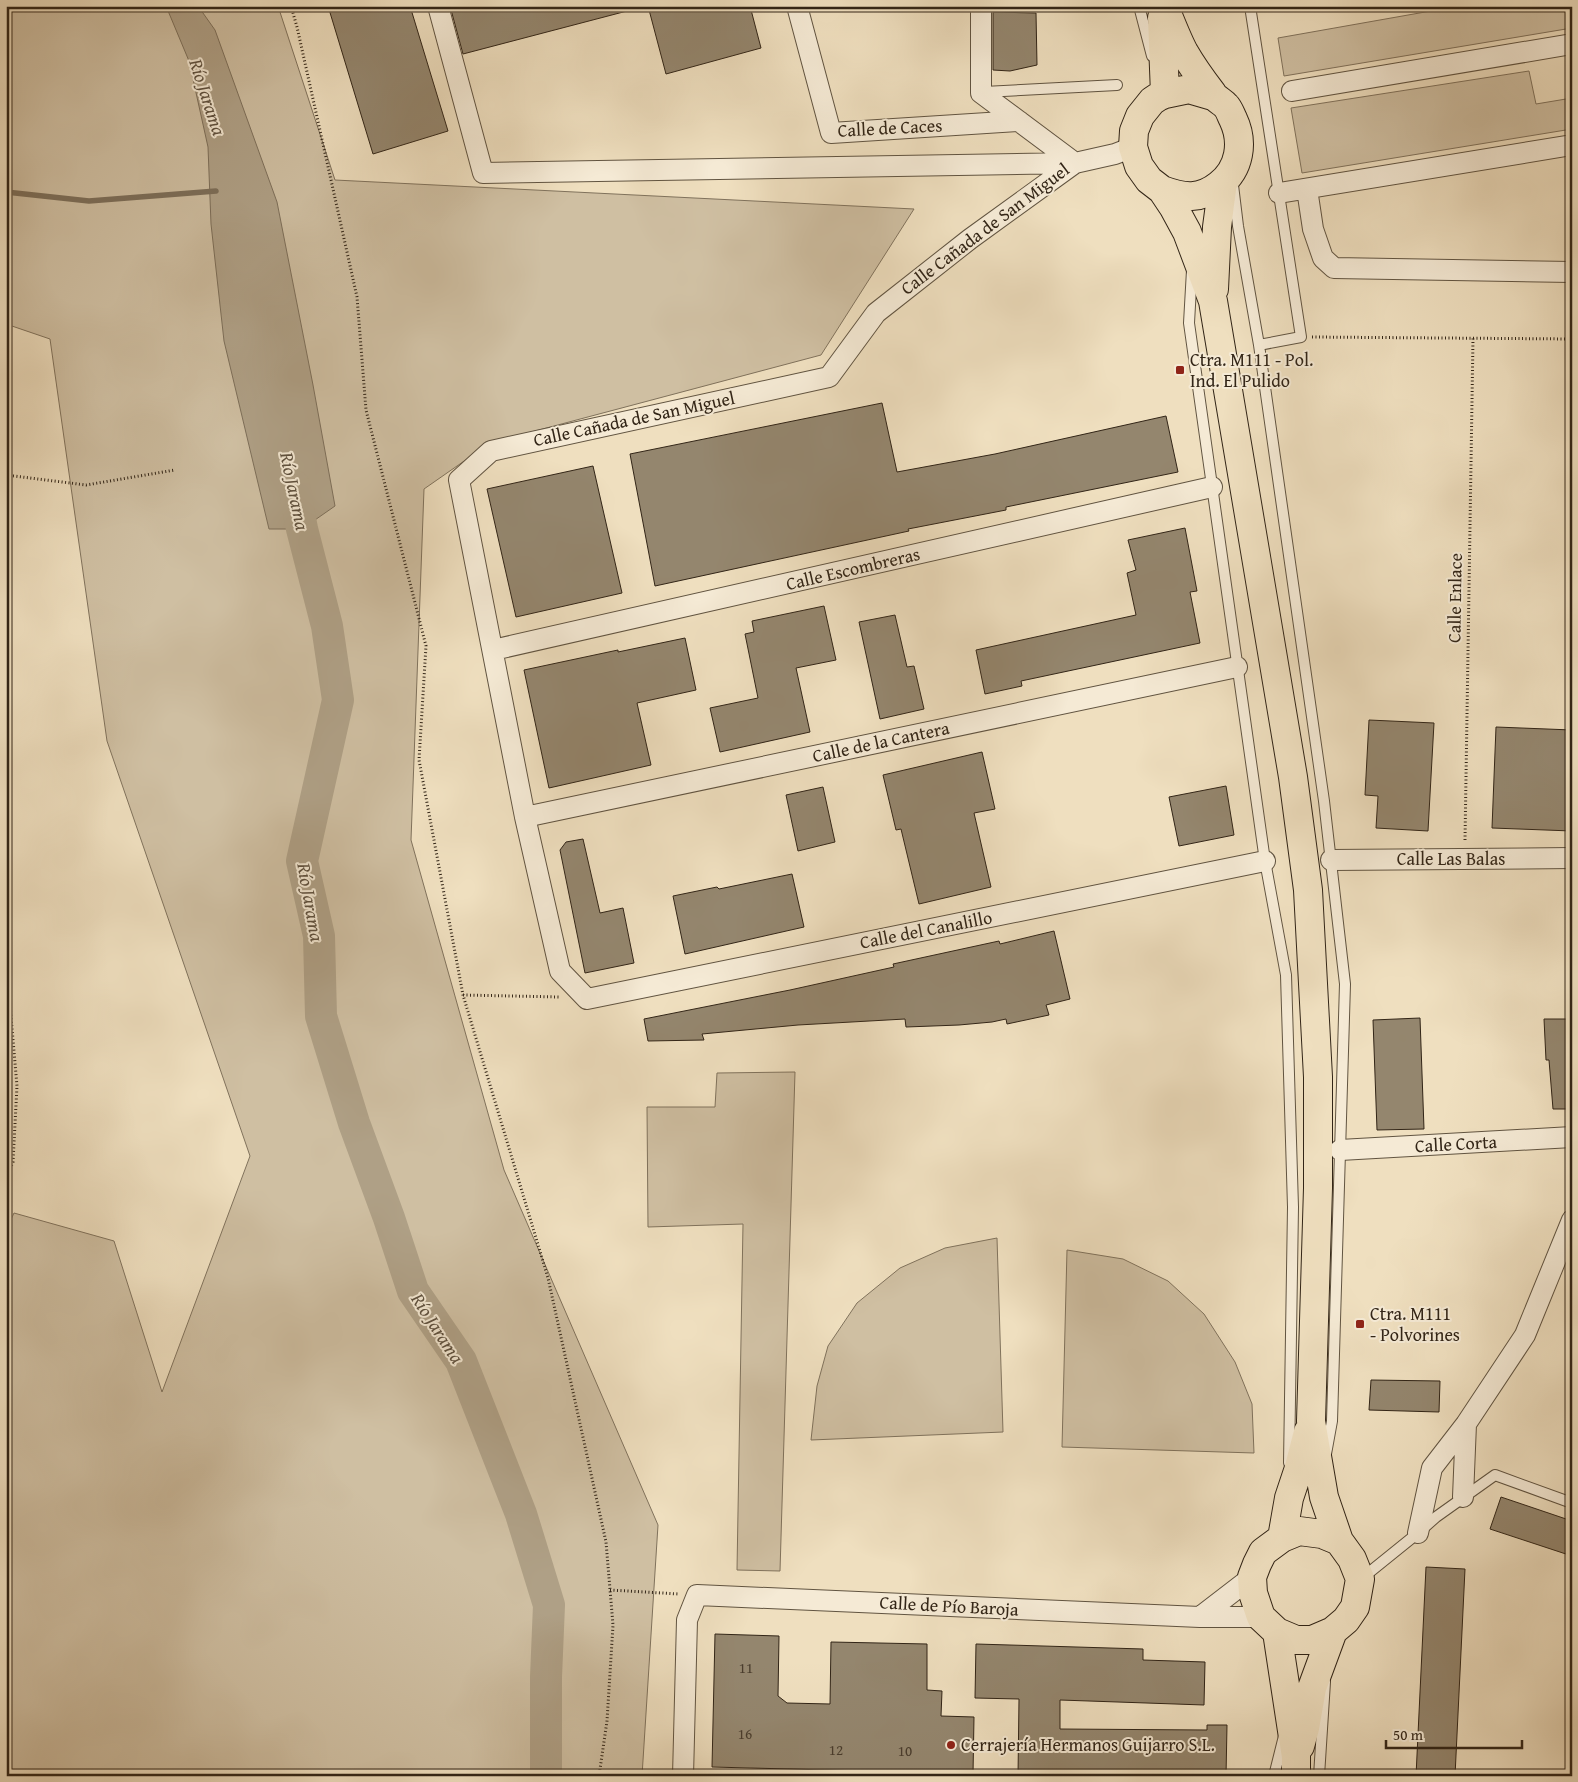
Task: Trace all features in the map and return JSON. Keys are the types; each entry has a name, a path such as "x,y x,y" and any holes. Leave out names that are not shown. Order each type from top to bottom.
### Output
{"main road":[{"path":"1171,15 1183,50 1213,96 1227,107 1236,126 1240,141 1235,164 1227,177 1210,192 1195,196 1177,196 1162,190 1149,180 1139,166 1133,147 1134,131 1140,116 1156,94 1171,15"},
{"path":"1156,94 1189,89 1213,96"},
{"path":"1213,300 1216,275 1217,227 1227,177"},
{"path":"1162,190 1174,208 1194,247 1213,300 1293,777 1308,890 1318,1076 1318,1188 1311,1421 1324,1497 1339,1541 1352,1560 1360,1579 1356,1607 1330,1640 1312,1688 1296,1766"},
{"path":"1282,1538 1289,1498 1298,1472 1311,1421"},
{"path":"1296,1766 1289,1713 1269,1624 1253,1593 1252,1577 1263,1552 1282,1538 1299,1531 1322,1534 1339,1541"},
{"path":"1269,1624 1296,1640 1330,1640"}],"street":[{"name":"Calle Cañada de San Miguel","path":"438,6 483,172 1075,163"},
{"name":"Calle de Caces","path":"797,6 831,133 1019,121"},
{"path":"981,6 981,93 1075,163 1115,154 1133,147"},
{"path":"1292,91 1572,44"},
{"path":"1279,193 1572,145"},
{"name":"Calle Cañada de San Miguel","path":"494,650 459,480 491,450 829,377 876,313 970,239 1075,163"},
{"path":"1307,189 1313,228 1323,258 1334,268 1572,272"},
{"name":"Calle Escombreras","path":"494,650 1212,487"},
{"path":"494,650 525,817 560,971 587,998"},
{"name":"Calle de la Cantera","path":"525,817 1237,666"},
{"name":"Calle Las Balas","path":"1331,860 1572,858"},
{"name":"Calle del Canalillo","path":"587,998 1265,861"},
{"name":"Calle Corta","path":"1340,1150 1572,1137"},
{"path":"1418,1533 1432,1468 1466,1424 1525,1335 1572,1220"},
{"path":"1463,1497 1466,1424"},
{"path":"1200,1617 1252,1577"},
{"path":"683,1776 687,1620 697,1595"},
{"name":"Calle de Pío Baroja","path":"697,1595 1200,1617 1269,1624"}],"lane":[{"path":"1139,6 1154,61 1154,70"},
{"path":"1250,6 1301,337 1259,344"},
{"path":"981,93 1117,85"},
{"path":"1227,177 1259,344 1324,801 1345,984 1332,1422 1321,1482"},
{"path":"1194,247 1189,323 1265,861 1286,975 1293,1207 1289,1498"},
{"path":"1360,1579 1436,1517 1495,1475 1572,1503"},
{"path":"1319,1776 1330,1640"},
{"path":"1274,1776 1289,1713"}],"path":[{"path":"291,6 357,297 366,410 426,646 419,760 463,995 548,1278 606,1542 612,1635 607,1721 599,1776"},
{"path":"1301,337 1572,339"},
{"name":"Calle Enlace","path":"1465,859 1473,338"},
{"path":"6,475 86,485 175,470"},
{"path":"6,959 17,1086 13,1162 6,1178"},
{"path":"463,995 587,998"},
{"path":"610,1590 697,1595"}],"shaded area":[{"path":"6,6 278,6 335,180 914,209 821,355 490,443 424,489 411,840 504,1170 658,1525 642,1776 6,1776 6,1230 14,1213 114,1241 162,1392 250,1156 107,741 50,339 6,324"},
{"path":"1459,6 1572,6 1572,28 1284,76 1278,38"},
{"path":"1529,71 1536,104 1572,98 1572,129 1302,173 1291,108"},
{"path":"795,1072 780,1571 737,1570 743,1224 648,1227 647,1107 715,1107 717,1073"},
{"path":"997,1238 1003,1432 811,1440 817,1386 828,1346 857,1303 900,1268 945,1248"},
{"path":"1067,1250 1123,1259 1168,1281 1204,1314 1235,1362 1252,1404 1254,1453 1062,1447"}],"water":[{"path":"166,6 198,6 215,30 277,202 335,506 302,529 269,529 224,341 211,224 208,147 189,61"}],"building":[{"path":"328,6 410,6 448,131 373,154"},
{"path":"450,6 627,6 627,11 463,54"},
{"path":"648,6 750,6 761,48 666,74"},
{"path":"993,12 1036,13 1037,65 1010,71 993,70"},
{"path":"882,403 897,472 995,454 1166,416 1178,472 1006,507 1006,510 908,529 909,531 655,586 630,454"},
{"path":"593,466 622,593 516,617 487,489"},
{"path":"1185,528 1197,591 1190,592 1200,643 1021,681 1022,686 985,694 976,650 1136,615 1127,573 1136,570 1128,540"},
{"path":"824,606 836,660 796,668 810,732 720,752 710,708 758,698 745,634 754,632 752,621"},
{"path":"895,615 907,667 914,666 924,709 880,719 859,622"},
{"path":"685,638 696,690 637,703 651,765 549,788 524,670"},
{"path":"1369,720 1434,723 1428,831 1376,828 1378,796 1365,795"},
{"path":"1496,727 1572,730 1572,831 1492,828"},
{"path":"982,752 995,809 974,813 991,887 919,904 901,829 896,830 883,775"},
{"path":"1226,786 1234,835 1179,846 1169,797"},
{"path":"823,787 835,842 798,851 786,795"},
{"path":"583,839 600,913 623,908 634,963 585,973 560,850 566,842"},
{"path":"792,874 804,927 685,954 673,896"},
{"path":"1054,931 1070,999 1046,1005 1049,1015 1007,1024 1006,1019 959,1025 906,1027 905,1019 798,1025 702,1034 704,1040 648,1041 644,1019 790,990 894,967 893,964 999,941 1000,944"},
{"path":"1420,1018 1424,1129 1377,1130 1373,1020"},
{"path":"1544,1019 1572,1019 1572,1109 1553,1109 1549,1060 1546,1060"},
{"path":"1371,1380 1440,1381 1439,1412 1369,1410"},
{"path":"1501,1497 1572,1521 1572,1556 1490,1529"},
{"path":"1426,1567 1465,1569 1455,1776 1416,1776"},
{"path":"715,1634 779,1636 778,1696 787,1703 830,1704 831,1642 927,1644 927,1690 942,1691 941,1716 974,1717 973,1774 904,1776 904,1772 712,1767"},
{"path":"976,1644 1143,1649 1143,1660 1205,1662 1204,1705 1060,1700 1060,1729 1207,1730 1207,1725 1227,1725 1226,1776 1018,1776 1019,1699 975,1698"}],"waterway":[{"path":"6,192 89,201 216,191"},
{"name":"Río Jarama","path":"294,486 302,529 327,626 338,700 302,861 319,936 321,1016 354,1123 389,1218 413,1291 461,1361 521,1514 549,1605 546,1677 546,1776"}],"place":[{"name":"Ctra. M111 - Pol. Ind. El Pulido","path":"1180,370"},
{"name":"Ctra. M111 - Polvorines","path":"1360,1324"},
{"name":"Cerrajería Hermanos Guijarro S.L.","path":"951,1745"}]}
